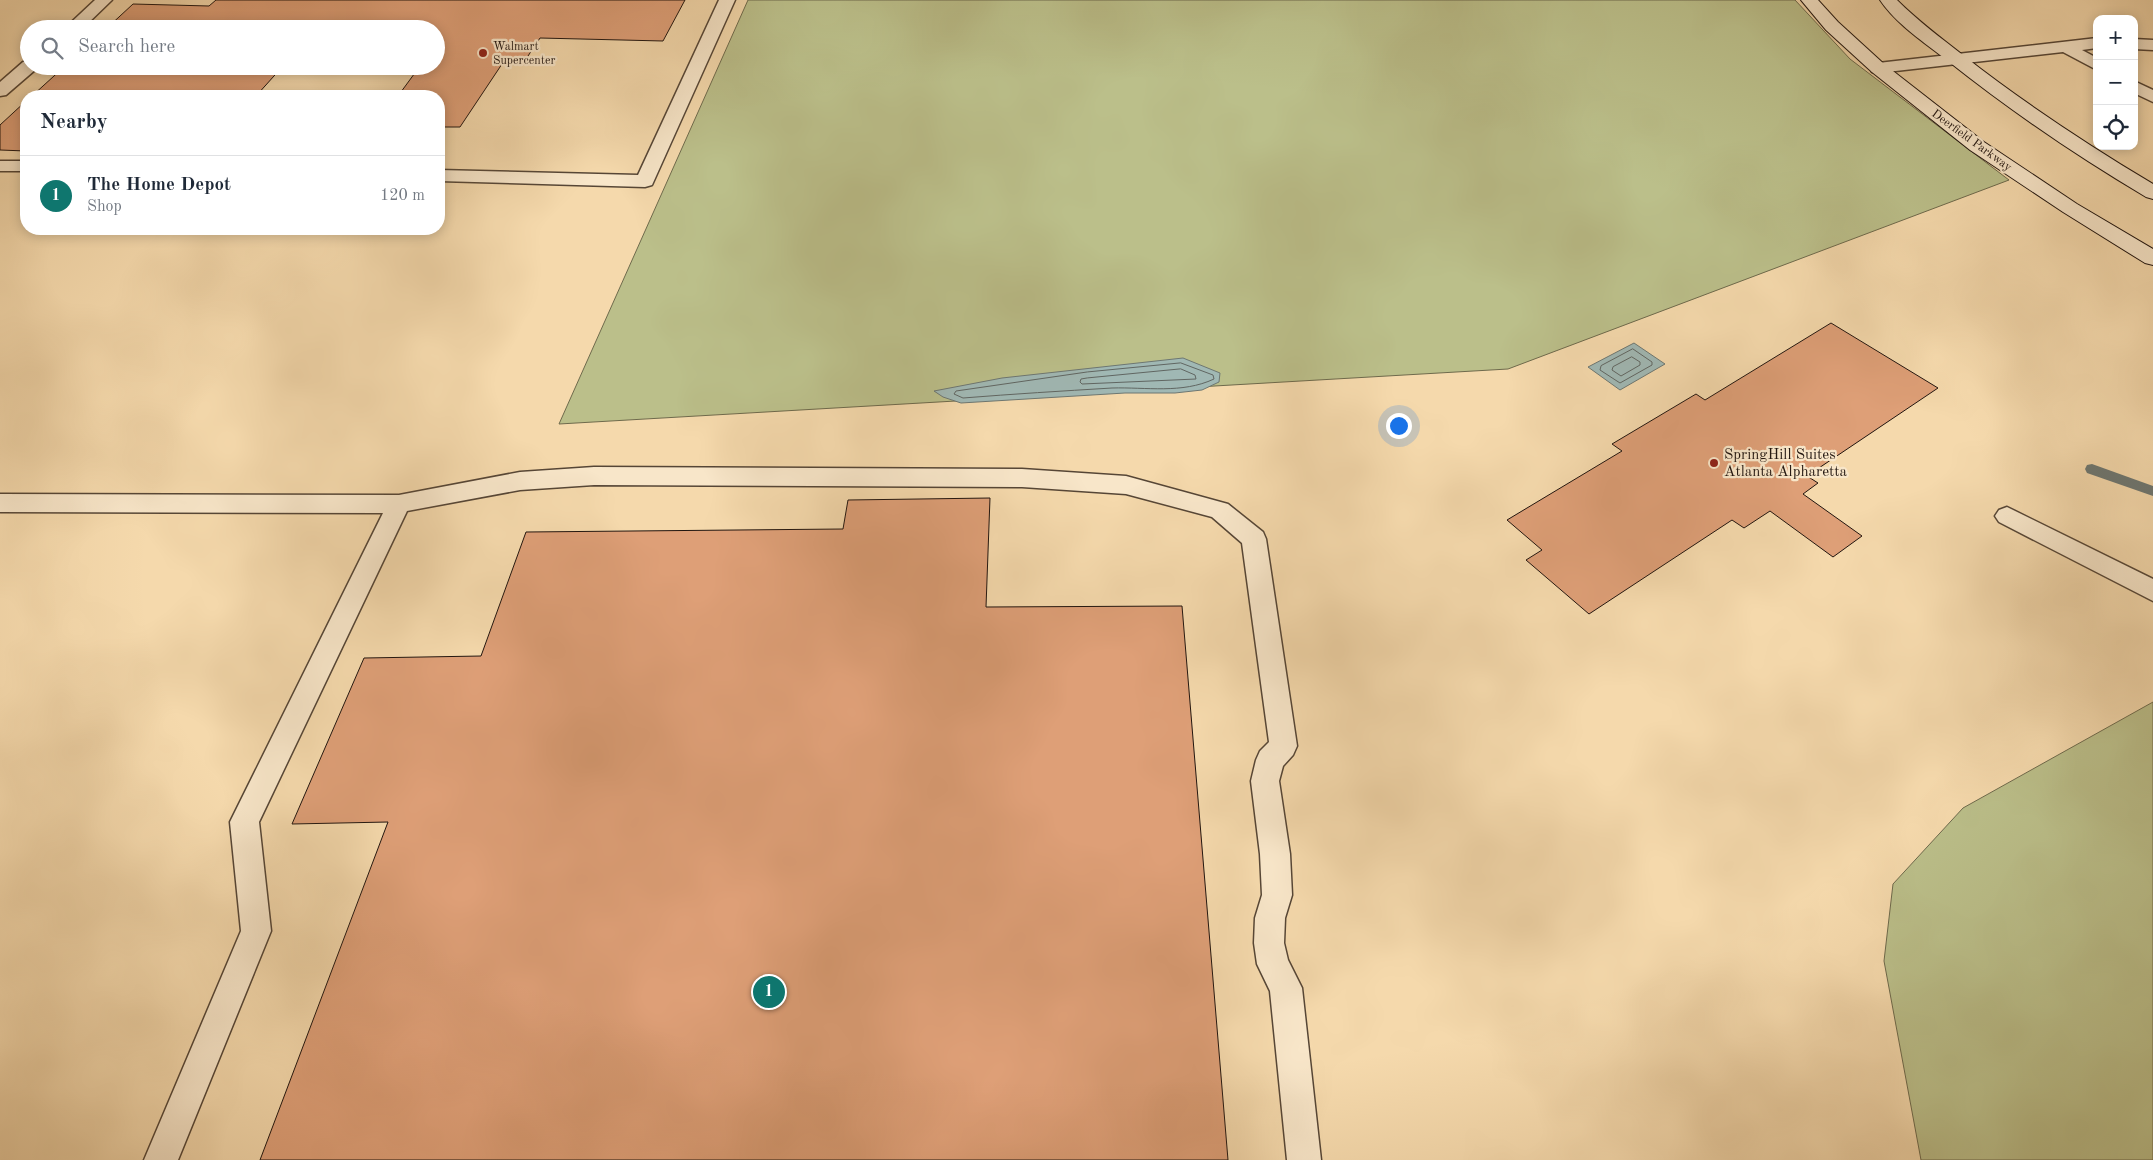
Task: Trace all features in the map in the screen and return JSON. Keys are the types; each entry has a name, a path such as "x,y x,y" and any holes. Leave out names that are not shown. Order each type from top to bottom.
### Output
{"main road":[{"name":"Deerfield Parkway","path":"1809,0 1832,26 1878,68 1977,146 2070,208 2153,258"},
{"path":"1888,0 1904,18 1991,87 2095,158 2153,193"}],"lane":[{"path":"82,20 104,0"},
{"path":"445,176 645,181 727,0"},
{"path":"1878,68 2093,44"},
{"path":"2138,44 2153,45"},
{"path":"2068,48 2093,63"},
{"path":"0,91 20,74"},
{"path":"2138,88 2153,97"},
{"path":"0,166 20,166"},
{"path":"0,503 399,504 520,481 594,476 874,476 1022,478 1126,485 1220,510 1254,539 1283,746 1270,760 1265,781 1274,854 1276,895 1270,918 1269,943 1273,964 1286,988 1304,1160"},
{"path":"161,1160 256,931 244,822 399,504"},
{"path":"2007,516 2153,591"}],"green space":[{"path":"748,0 1795,0 1850,59 2009,180 1508,369 559,424"},
{"path":"2153,702 2153,1160 1921,1160 1884,961 1893,884 1963,808"}],"water":[{"path":"1634,343 1665,364 1620,390 1588,367"},
{"path":"1183,358 1220,373 1219,382 1202,390 1175,393 1125,393 961,403 943,397 934,391 1002,378"}],"building":[{"name":"Walmart Supercenter","path":"216,0 685,0 663,41 540,38 522,65 502,64 460,127 445,127 445,90 402,90 413,75 445,75 445,20 116,20 133,4 209,6"},
{"path":"55,75 275,75 261,90 39,90"},
{"path":"20,107 20,151 0,150 0,125"},
{"name":"SpringHill Suites Atlanta Alpharetta","path":"1831,323 1938,388 1807,476 1818,483 1803,494 1862,536 1833,557 1770,511 1744,528 1732,520 1589,614 1526,560 1542,550 1507,520 1622,451 1612,444 1696,394 1705,400"},
{"path":"990,498 986,607 1182,606 1228,1160 260,1160 388,822 292,824 364,658 481,656 526,532 843,529 848,500"}],"waterway":[{"path":"2092,469 2153,491"}],"place":[{"name":"Walmart Supercenter","path":"483,53"},
{"name":"SpringHill Suites Atlanta Alpharetta","path":"1714,463"},
{"name":"The Home Depot","path":"769,992"}]}
